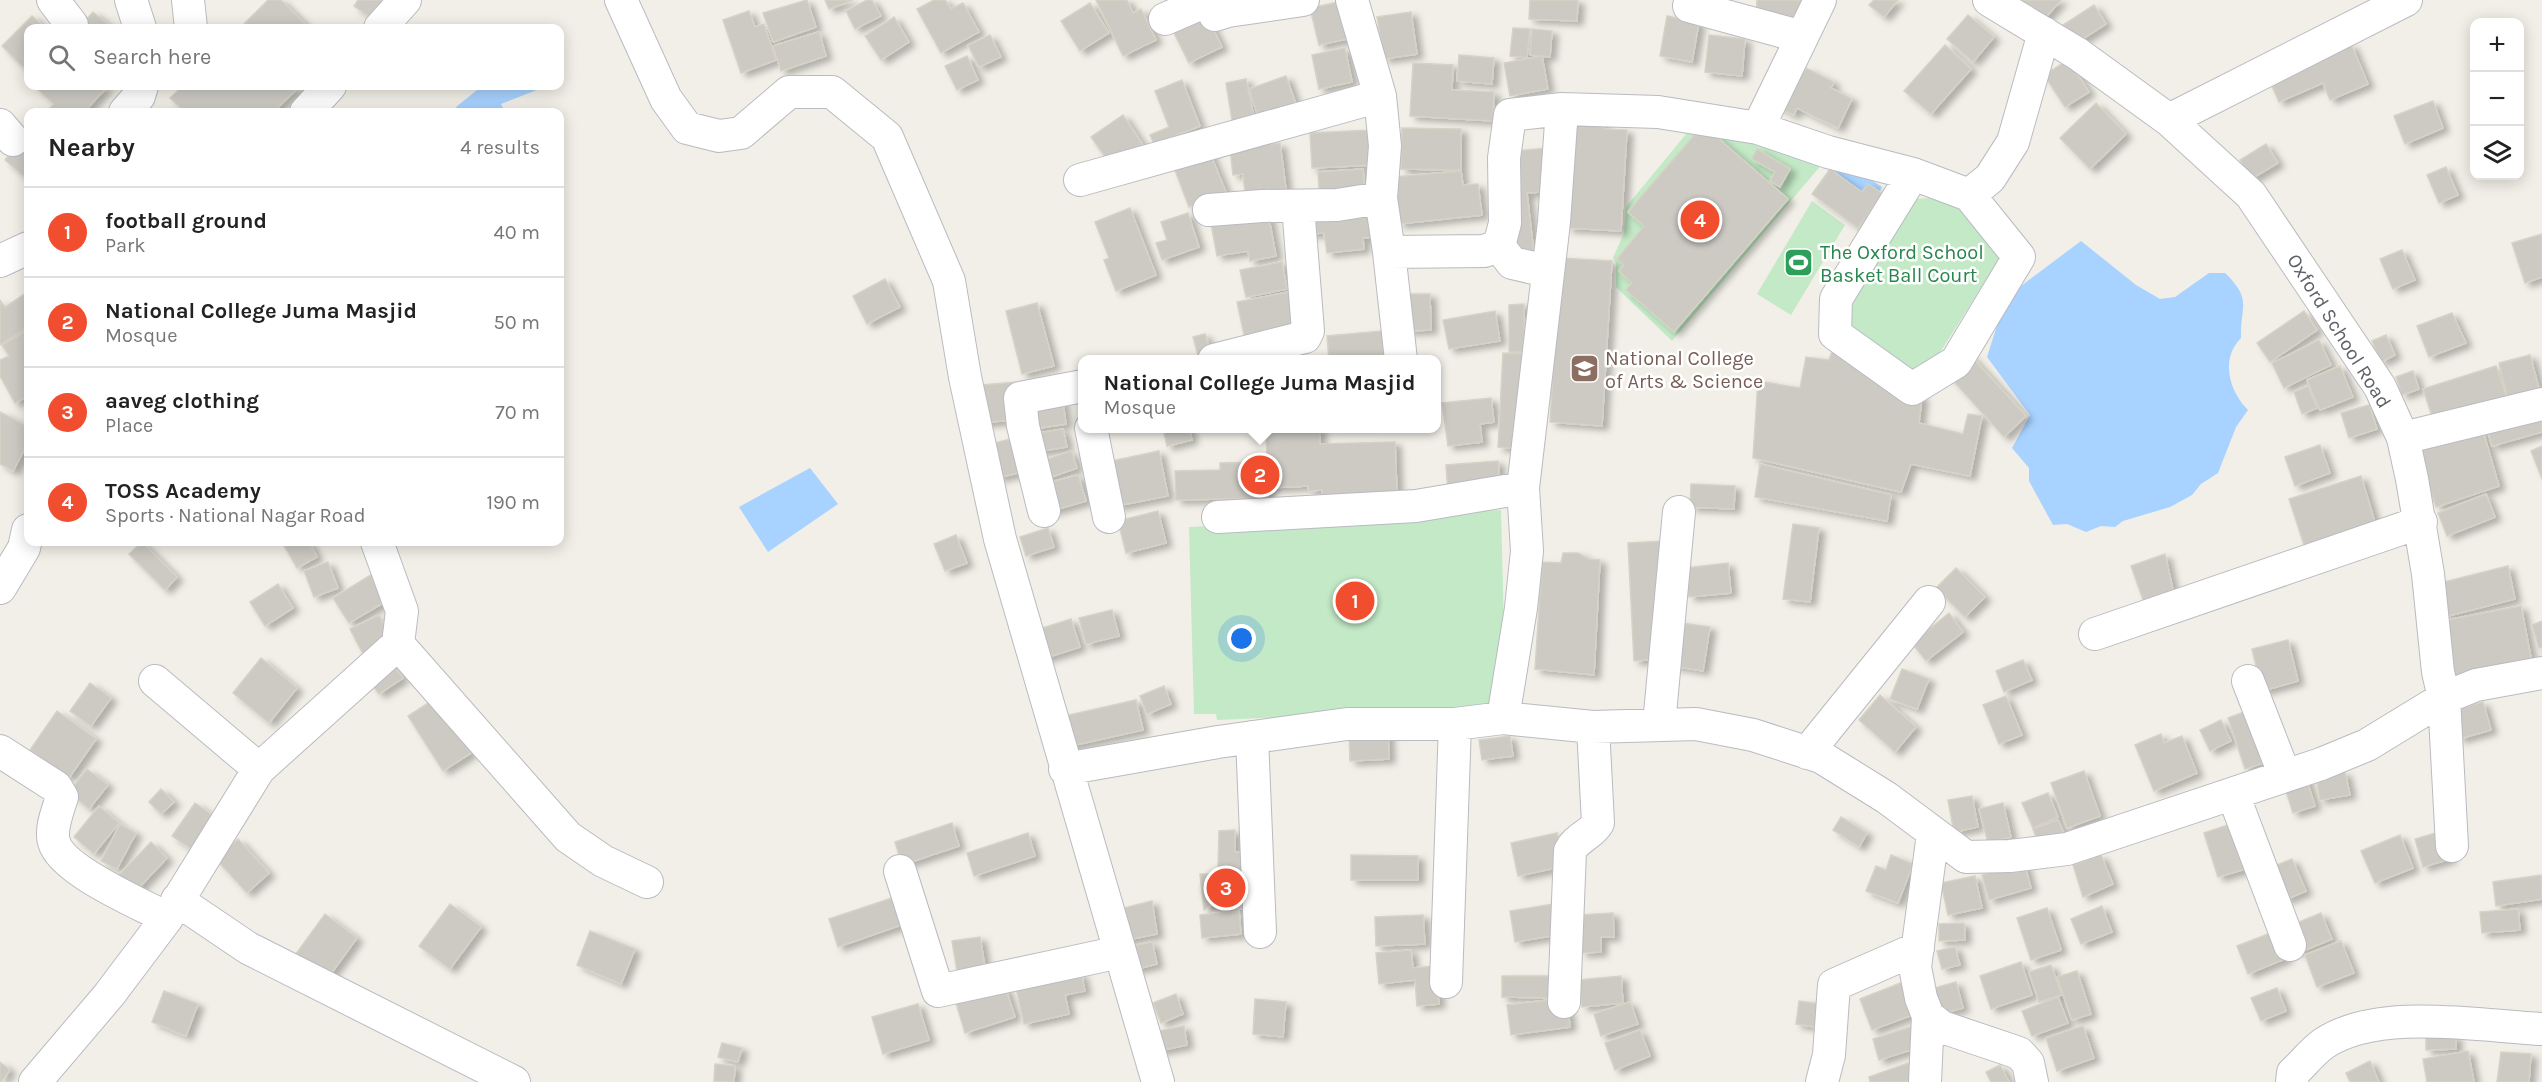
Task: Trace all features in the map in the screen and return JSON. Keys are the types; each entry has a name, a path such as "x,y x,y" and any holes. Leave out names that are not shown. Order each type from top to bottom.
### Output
{"street":[{"path":"53,0 71,24"},
{"path":"131,0 139,24"},
{"path":"188,0 191,24"},
{"path":"384,24 405,0"},
{"path":"621,0 666,99 687,128 719,136 741,133 789,92 832,92 887,137 949,281 965,377 1000,539 1065,769 1158,1082"},
{"path":"1165,19 1209,0 1215,15 1228,10 1303,0"},
{"path":"1352,0 1380,96 1385,146 1381,198 1400,355"},
{"path":"1758,128 1820,0"},
{"name":"Oxford School Road","path":"1989,0 2044,33 2169,120 2251,195 2380,387 2403,438 2421,522 2438,672 2444,698 2452,846"},
{"path":"2169,120 2406,0"},
{"path":"1689,6 1802,37"},
{"path":"1969,195 1990,178 2013,142 2044,33"},
{"path":"128,108 139,96 141,90"},
{"path":"310,108 326,90"},
{"path":"1080,180 1380,96"},
{"path":"1547,271 1512,263 1500,246 1505,223 1502,198 1510,115 1562,110 1658,112 1758,128 1828,152 1913,174 1969,195 2019,257 1956,362 1912,389 1835,334 1836,299 1913,174"},
{"path":"1503,718 1521,608 1527,551 1523,488 1554,222 1562,110"},
{"path":"1209,210 1347,204 1381,198"},
{"path":"1234,355 1305,337 1308,331 1298,206"},
{"path":"1389,252 1484,251 1500,246"},
{"path":"0,261 24,250"},
{"path":"1044,511 1023,426 1020,398 1078,389"},
{"path":"2403,438 2542,404"},
{"path":"1092,433 1109,516"},
{"path":"1218,517 1416,506 1523,488"},
{"path":"1659,723 1679,512"},
{"path":"2095,634 2421,522"},
{"path":"0,588 24,546"},
{"path":"35,1082 81,1030 172,909 259,769 398,644 402,611 378,546"},
{"path":"1807,753 1929,602"},
{"path":"398,644 568,837 603,861 647,882"},
{"path":"1065,769 1252,737 1347,724 1455,724 1503,718 1593,727 1696,723 1753,735 1821,757 1887,798 1966,857 2010,856 2067,849 2234,794 2367,745 2444,698 2476,685 2542,673"},
{"path":"155,681 259,769"},
{"path":"2248,681 2285,776"},
{"path":"1446,982 1455,724"},
{"path":"1564,1002 1570,850 1575,841 1594,830 1599,823 1593,727"},
{"path":"1252,737 1260,932"},
{"path":"0,752 56,787 62,797 53,832 54,843 68,860 89,878 172,909 497,1076 514,1082"},
{"path":"2234,794 2290,945"},
{"path":"1925,1082 1928,1016 1921,998 1915,967 1933,834"},
{"path":"900,871 938,991 1120,952"},
{"path":"1822,1082 1829,1055 1834,985 1918,948"},
{"path":"1928,1016 1942,1027 2019,1053 2028,1063 2032,1082"},
{"path":"2292,1082 2293,1073 2323,1044 2362,1028 2416,1022 2542,1029"}],"green space":[{"path":"1696,122 1823,163 1672,341 1616,287 1616,263 1613,258 1624,233 1626,207"},
{"path":"1935,198 1963,208 2004,251 1924,378 1895,374 1835,312 1905,199"},
{"name":"The Oxford School Basket Ball Court","path":"1812,201 1845,225 1791,315 1757,294"},
{"path":"1501,510 1506,707 1217,720 1216,714 1194,714 1189,527"}],"water":[{"path":"477,90 537,90 501,104 503,108 456,107"},
{"path":"1839,159 1882,187 1879,192 1891,201 1871,227 1821,187"},
{"path":"2081,241 2136,285 2160,299 2175,297 2209,273 2225,273 2234,282 2243,304 2241,338 2234,346 2231,355 2230,375 2236,394 2248,410 2236,427 2218,473 2201,484 2192,495 2170,507 2123,521 2115,527 2101,526 2086,532 2067,524 2053,525 2029,481 2029,468 2012,448 2030,415 1987,357 2001,313 2017,289"},
{"path":"810,468 838,504 768,552 739,507"}],"building":[{"path":"268,0 281,0 305,24 244,24"},
{"path":"358,0 391,0 376,21 354,6"},
{"path":"807,0 816,27 773,42 763,13"},
{"path":"825,0 853,0 829,9"},
{"path":"867,0 872,0 881,16 855,29 846,11"},
{"path":"934,0 945,0 951,9 963,3 979,32 941,53 917,9"},
{"path":"1096,0 1127,0 1133,13 1141,9 1156,40 1123,56"},
{"path":"1530,0 1578,0 1577,21 1529,19"},
{"path":"1757,0 1808,0 1807,20 1756,17"},
{"path":"1874,0 1898,0 1884,17 1869,5"},
{"path":"2013,0 2061,0 2040,24"},
{"path":"1339,2 1347,39 1319,45 1310,8"},
{"path":"1090,3 1109,33 1080,51 1061,21"},
{"path":"2094,5 2106,24 2075,44 2063,25"},
{"path":"749,11 755,27 764,24 776,60 741,73 723,20"},
{"path":"93,12 107,24 82,24"},
{"path":"1411,12 1417,54 1384,59 1377,17"},
{"path":"1206,15 1222,47 1189,63 1173,31"},
{"path":"1968,15 1994,37 1973,62 1947,39"},
{"path":"32,16 41,24 24,24"},
{"path":"1667,16 1699,22 1692,62 1660,56"},
{"path":"894,17 909,42 881,60 865,36"},
{"path":"24,24 24,66 2,46"},
{"path":"1513,28 1530,29 1527,58 1510,56"},
{"path":"1532,29 1552,31 1550,57 1530,55"},
{"path":"819,32 826,56 781,71 773,46"},
{"path":"990,35 1001,57 979,67 968,45"},
{"path":"1709,35 1745,39 1742,76 1705,72"},
{"path":"2351,44 2368,84 2330,100 2323,83 2279,102 2269,79"},
{"path":"1945,45 1971,69 1931,114 1904,91"},
{"path":"1345,48 1352,82 1319,89 1312,55"},
{"path":"1459,55 1494,58 1492,84 1457,81"},
{"path":"967,56 978,80 957,90 945,66"},
{"path":"1542,56 1548,89 1510,96 1504,63"},
{"path":"2068,60 2089,92 2065,107 2044,75"},
{"path":"1413,63 1453,65 1452,90 1494,92 1493,121 1410,116"},
{"path":"1793,67 1804,72 1806,68 1834,82 1831,88 1852,99 1838,128 1797,108 1794,115 1774,105"},
{"path":"1286,76 1298,110 1260,123 1249,89"},
{"path":"1246,79 1255,122 1233,126 1226,83"},
{"path":"1182,80 1200,126 1154,144 1150,135 1169,127 1155,91"},
{"path":"38,90 104,90 88,108 50,108 54,104"},
{"path":"179,90 296,90 277,108 181,108 170,98"},
{"path":"2433,101 2443,128 2405,144 2394,116"},
{"path":"2096,103 2126,134 2090,169 2060,138"},
{"path":"1123,115 1143,145 1112,167 1091,137"},
{"path":"1585,121 1604,122 1604,129 1627,130 1621,231 1567,228 1572,126 1584,127"},
{"path":"1703,125 1788,199 1674,332 1626,290 1632,283 1619,271 1624,265 1617,259 1644,226 1628,212"},
{"path":"1402,128 1461,129 1461,170 1401,169"},
{"path":"1372,130 1374,165 1312,168 1310,133"},
{"path":"24,138 24,176 5,160"},
{"path":"1280,143 1287,197 1246,202 1243,174 1233,175 1230,149"},
{"path":"2266,144 2278,163 2251,179 2240,160"},
{"path":"1549,148 1553,191 1527,193 1534,254 1515,256 1515,151"},
{"path":"1757,149 1790,169 1780,187 1770,181 1775,172 1752,159"},
{"path":"1209,151 1226,192 1189,207 1173,165"},
{"path":"2446,167 2458,195 2439,203 2427,175"},
{"path":"1363,169 1365,199 1320,202 1318,172"},
{"path":"1830,169 1862,192 1868,184 1883,194 1858,228 1812,194"},
{"path":"1461,171 1463,185 1478,184 1482,215 1399,224 1394,177"},
{"path":"1130,208 1156,275 1116,291 1104,260 1109,258 1095,222"},
{"path":"1267,208 1276,256 1250,261 1248,251 1217,256 1210,218"},
{"path":"1371,208 1374,237 1363,238 1364,249 1327,253 1324,233 1307,234 1305,214"},
{"path":"1188,213 1199,247 1162,260 1156,243 1167,240 1161,222"},
{"path":"2542,234 2542,277 2525,283 2512,243"},
{"path":"2402,250 2415,280 2393,289 2380,259"},
{"path":"1560,258 1612,261 1602,426 1550,422"},
{"path":"1282,262 1287,289 1246,297 1240,270"},
{"path":"885,279 900,307 867,324 853,296"},
{"path":"1289,292 1297,334 1246,344 1237,302"},
{"path":"1406,294 1430,294 1431,330 1407,331"},
{"path":"24,295 24,330 0,345 0,300 5,307"},
{"path":"1037,303 1054,366 1022,374 1006,311"},
{"path":"1524,304 1525,352 1509,352 1509,305"},
{"path":"1495,311 1500,341 1449,349 1443,320"},
{"path":"2304,311 2317,330 2270,362 2257,343"},
{"path":"2452,313 2466,343 2429,357 2417,326"},
{"path":"1382,331 1384,355 1329,355 1327,336"},
{"path":"24,332 24,398 15,403 0,376 0,360 9,356 2,345"},
{"path":"1205,334 1211,352 1198,355 1193,337"},
{"path":"2386,335 2395,355 2381,362 2372,341"},
{"path":"2319,340 2331,365 2284,388 2272,363"},
{"path":"1834,346 1922,397 1919,423 1963,434 1968,414 1982,416 1970,476 1911,464 1901,492 1753,458 1758,381 1800,388 1806,357 1829,360"},
{"path":"1503,353 1526,354 1521,449 1498,447"},
{"path":"1970,355 2026,416 2004,437 1948,375"},
{"path":"2530,355 2540,392 2508,400 2499,363"},
{"path":"2340,366 2353,397 2320,410 2307,380"},
{"path":"2496,366 2508,401 2435,425 2423,389"},
{"path":"2413,371 2419,389 2402,395 2396,377"},
{"path":"1016,382 1018,419 975,424 971,386"},
{"path":"2308,386 2317,408 2302,414 2294,392"},
{"path":"1062,396 1066,424 1027,430 1023,402"},
{"path":"1491,398 1494,422 1480,424 1482,442 1448,446 1442,403"},
{"path":"2369,405 2377,429 2349,438 2341,413"},
{"path":"2542,409 2542,432 2492,446 2486,424"},
{"path":"0,412 24,425 24,450 13,471 0,464"},
{"path":"2482,428 2499,486 2436,507 2413,440"},
{"path":"1063,429 1067,447 1037,452 1033,434"},
{"path":"1164,433 1190,433 1192,440 1167,446"},
{"path":"1266,433 1320,433 1320,444 1395,442 1397,493 1322,495 1322,490 1309,491 1308,486 1268,488 1268,498 1176,500 1175,471 1220,470 1220,463 1267,462"},
{"path":"1022,436 1030,470 997,478 991,444"},
{"path":"2320,445 2330,473 2295,486 2285,457"},
{"path":"2542,446 2542,479 2531,451"},
{"path":"1071,451 1077,468 1043,480 1037,463"},
{"path":"1159,451 1168,496 1116,506 1107,462"},
{"path":"1498,461 1500,488 1448,492 1446,465"},
{"path":"1760,464 1891,495 1887,521 1755,497"},
{"path":"1078,475 1086,501 1051,511 1043,484"},
{"path":"2361,476 2377,529 2306,551 2289,499"},
{"path":"1691,484 1735,486 1734,509 1690,507"},
{"path":"2486,494 2495,517 2447,536 2438,513"},
{"path":"1158,511 1166,543 1126,553 1118,521"},
{"path":"1793,524 1819,528 1810,602 1783,599"},
{"path":"1048,528 1054,547 1026,556 1020,537"},
{"path":"956,535 967,563 945,571 934,544"},
{"path":"1666,541 1668,579 1656,579 1660,659 1634,661 1628,543"},
{"path":"138,546 146,546 177,577 165,590 129,554"},
{"path":"284,546 311,546 317,557 297,568"},
{"path":"1563,553 1578,553 1589,559 1600,560 1594,675 1535,669 1542,562 1561,563"},
{"path":"2165,554 2175,599 2147,611 2131,566"},
{"path":"328,562 338,588 314,597 304,571"},
{"path":"1728,563 1731,593 1689,597 1686,568"},
{"path":"2508,566 2515,599 2444,617 2436,584"},
{"path":"1956,568 1985,597 1965,617 1936,588"},
{"path":"374,573 390,599 349,623 333,598"},
{"path":"278,584 293,608 265,626 250,602"},
{"path":"2521,606 2532,663 2447,678 2436,622"},
{"path":"1112,610 1119,636 1086,644 1079,618"},
{"path":"1949,613 1963,632 1926,661 1912,643"},
{"path":"379,615 392,641 364,656 350,629"},
{"path":"1071,619 1080,647 1039,660 1030,632"},
{"path":"2542,621 2542,647 2539,648 2532,625"},
{"path":"1674,622 1710,627 1703,671 1667,665"},
{"path":"2288,640 2298,681 2262,691 2252,649"},
{"path":"261,658 297,688 269,723 233,693"},
{"path":"389,659 403,678 379,694 366,676"},
{"path":"2023,660 2032,680 2004,692 1996,671"},
{"path":"1902,669 1929,679 1917,709 1890,699"},
{"path":"90,683 111,698 91,726 70,711"},
{"path":"1164,686 1171,704 1147,714 1140,696"},
{"path":"1880,695 1916,727 1895,752 1859,720"},
{"path":"2006,696 2022,735 1999,744 1983,705"},
{"path":"436,698 471,753 443,771 408,716"},
{"path":"1136,700 1143,730 1066,747 1060,717"},
{"path":"2483,702 2491,730 2459,739 2452,711"},
{"path":"2252,709 2269,761 2245,769 2228,718"},
{"path":"57,711 96,739 69,778 30,750"},
{"path":"2221,720 2231,741 2210,751 2200,730"},
{"path":"1388,730 1389,759 1350,761 1349,731"},
{"path":"2161,734 2164,743 2182,736 2197,773 2154,791 2135,745"},
{"path":"1510,736 1513,756 1482,760 1479,740"},
{"path":"87,769 108,785 89,809 69,792"},
{"path":"2084,771 2100,816 2067,828 2051,783"},
{"path":"2345,772 2350,795 2320,800 2316,777"},
{"path":"2305,775 2315,806 2293,813 2283,782"},
{"path":"161,789 174,802 161,814 149,802"},
{"path":"2048,793 2058,817 2033,828 2022,803"},
{"path":"1972,796 1978,827 1954,832 1948,800"},
{"path":"195,803 222,822 199,854 172,836"},
{"path":"2003,803 2011,837 1988,843 1979,809"},
{"path":"99,806 119,823 94,854 74,837"},
{"path":"1841,817 1867,833 1859,847 1833,830"},
{"path":"2058,820 2066,838 2040,847 2033,829"},
{"path":"952,823 959,846 902,865 895,842"},
{"path":"2234,823 2249,868 2218,877 2204,833"},
{"path":"120,824 136,833 117,869 101,861"},
{"path":"1235,830 1235,852 1244,852 1243,871 1218,870 1219,831"},
{"path":"2443,831 2450,859 2423,867 2415,839"},
{"path":"1028,833 1035,856 974,876 967,853"},
{"path":"1557,833 1565,866 1518,876 1511,843"},
{"path":"2400,835 2413,868 2375,883 2361,851"},
{"path":"238,839 269,873 247,893 216,859"},
{"path":"151,842 167,858 133,894 116,878"},
{"path":"1351,855 1418,856 1418,880 1351,880"},
{"path":"1891,855 1913,864 1898,903 1866,891 1876,866 1886,870"},
{"path":"2101,855 2113,884 2083,897 2073,865"},
{"path":"2292,859 2306,891 2285,900 2272,867"},
{"path":"2024,863 2031,888 1989,900 1982,875"},
{"path":"1200,874 1247,874 1254,909 1217,908 1216,902 1204,910"},
{"path":"2541,875 2542,899 2496,906 2493,882"},
{"path":"1975,876 1982,908 1948,915 1941,883"},
{"path":"895,897 904,924 838,947 829,919"},
{"path":"1152,901 1157,934 1122,941 1116,910"},
{"path":"450,904 481,927 450,969 419,946"},
{"path":"1553,904 1558,935 1515,942 1510,911"},
{"path":"2102,906 2112,932 2081,944 2071,919"},
{"path":"2047,908 2061,950 2031,960 2017,918"},
{"path":"2518,909 2520,930 2482,933 2480,912"},
{"path":"1239,911 1241,934 1202,938 1200,915"},
{"path":"1613,913 1614,937 1601,937 1601,952 1581,953 1579,915"},
{"path":"2321,913 2332,939 2298,953 2287,927"},
{"path":"325,914 357,938 328,978 295,955"},
{"path":"1423,915 1425,944 1376,946 1375,917"},
{"path":"1964,923 1965,940 1939,941 1939,924"},
{"path":"590,931 635,949 621,984 577,965"},
{"path":"2276,931 2287,958 2248,974 2237,946"},
{"path":"980,937 985,967 957,971 952,941"},
{"path":"2341,941 2354,973 2317,987 2305,955"},
{"path":"1152,942 1157,964 1133,970 1128,947"},
{"path":"1955,947 1960,965 1942,969 1937,951"},
{"path":"1411,950 1413,968 1435,966 1439,1004 1417,1006 1415,980 1379,984 1376,953"},
{"path":"2021,962 2032,995 1991,1009 1980,976"},
{"path":"2051,965 2062,995 2039,1002 2029,972"},
{"path":"2077,971 2091,1014 2072,1020 2057,977"},
{"path":"1081,973 1085,991 1065,995 1069,1014 1024,1024 1016,988"},
{"path":"1502,976 1558,976 1558,998 1502,997"},
{"path":"1621,976 1623,1003 1582,1007 1579,980"},
{"path":"1903,982 1915,1014 1872,1030 1860,999"},
{"path":"1956,982 1963,1008 1930,1017 1924,991"},
{"path":"1005,987 1015,1017 965,1033 956,1003"},
{"path":"2277,988 2286,1011 2261,1021 2251,998"},
{"path":"164,991 198,1004 186,1036 152,1022"},
{"path":"1176,994 1183,1014 1161,1023 1153,1003"},
{"path":"2058,997 2068,1023 2032,1036 2022,1011"},
{"path":"1255,999 1286,1002 1283,1037 1253,1034"},
{"path":"1548,1000 1550,1011 1568,1009 1570,1027 1511,1035 1507,1005"},
{"path":"1799,1001 1827,1005 1823,1028 1796,1024"},
{"path":"1630,1002 1638,1024 1601,1036 1594,1014"},
{"path":"918,1004 929,1040 883,1054 872,1017"},
{"path":"1184,1026 1187,1045 1158,1051 1154,1032"},
{"path":"2083,1026 2094,1058 2057,1071 2046,1038"},
{"path":"1910,1027 1917,1048 1879,1060 1873,1039"},
{"path":"1640,1030 1650,1056 1615,1070 1605,1043"},
{"path":"2426,1036 2456,1036 2456,1049 2426,1050"},
{"path":"722,1043 742,1048 738,1062 718,1057"},
{"path":"2468,1051 2474,1082 2427,1082 2423,1059"},
{"path":"2501,1052 2531,1054 2529,1082 2497,1082"},
{"path":"1914,1061 1921,1082 1870,1082 1869,1077"},
{"path":"2370,1061 2379,1082 2350,1082 2346,1073"},
{"path":"0,1062 10,1070 1,1082 0,1082"},
{"path":"715,1064 735,1066 734,1082 714,1081"},
{"path":"2000,1065 2009,1082 1991,1082 1986,1072"}],"place":[{"name":"TOSS Academy","path":"1700,220"},
{"name":"The Oxford School Basket Ball Court","path":"1799,263"},
{"name":"National College of Arts & Science","path":"1584,369"},
{"name":"National College Juma Masjid","path":"1260,475"},
{"name":"football ground","path":"1355,601"},
{"name":"aaveg clothing","path":"1226,888"}]}
